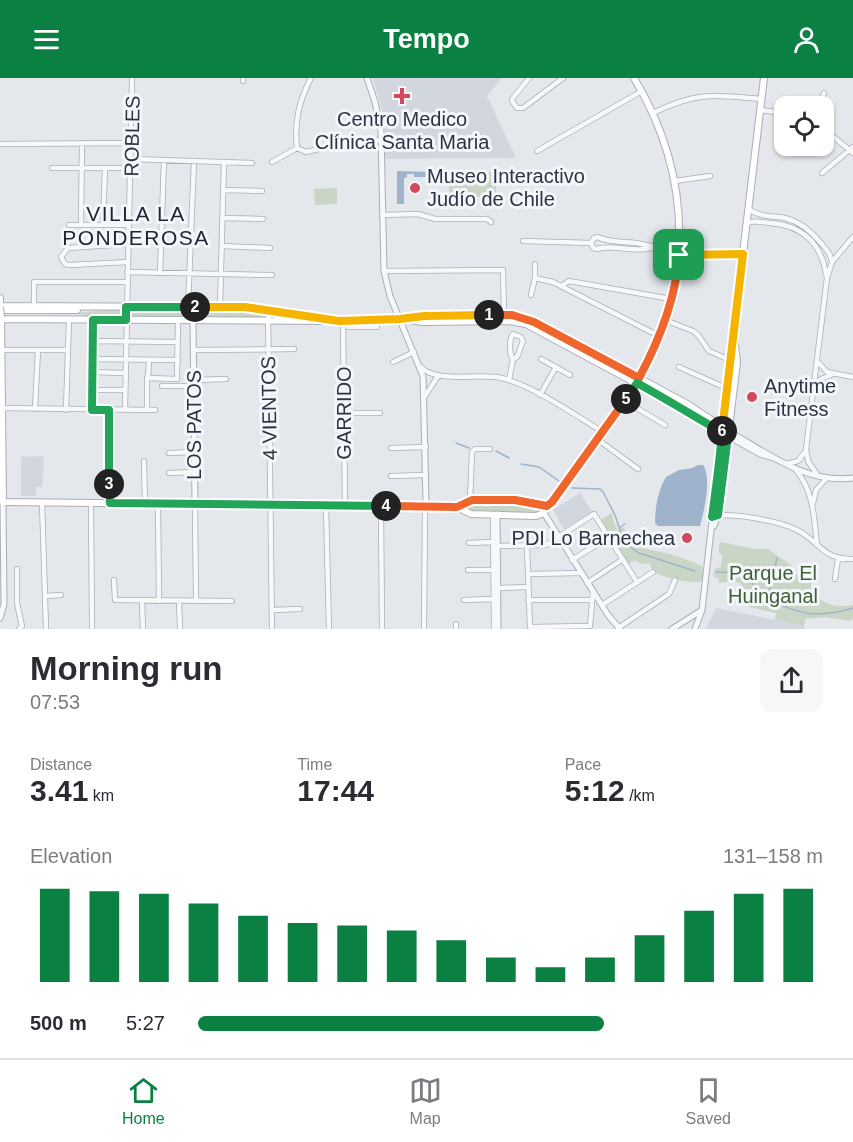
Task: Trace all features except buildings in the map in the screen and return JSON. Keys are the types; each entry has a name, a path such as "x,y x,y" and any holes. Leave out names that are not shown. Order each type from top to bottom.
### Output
{"main road":[{"path":"0,298 3,502 424,506 457,507 468,513 495,517 536,516 552,502 638,381 659,336 672,299 680,227 675,181 653,113 634,78"},
{"path":"725,432 726,388 743,254 752,211 764,78"},
{"path":"0,308 34,306 245,307 341,320"},
{"path":"0,308 70,311 93,307"},
{"path":"0,317 69,320 378,320 424,316 504,315 534,322 638,381"},
{"path":"0,317 64,316 93,320"},
{"path":"400,319 422,322 520,322 689,405 725,432"},
{"path":"725,432 736,362 734,338"},
{"path":"457,507 469,501 524,501 544,510"},
{"path":"468,513 465,508 469,501"}],"street":[{"name":"ROBLES","path":"125,410 132,78"},
{"path":"297,148 296,121 299,105 311,78"},
{"path":"367,78 378,111 381,140 384,271 390,296 421,367 426,447 424,629"},
{"path":"529,78 513,98 517,108 523,108 562,78"},
{"path":"537,151 642,91"},
{"path":"653,113 679,101 698,96 761,99"},
{"path":"760,110 774,111"},
{"path":"822,172 852,150 834,136"},
{"path":"297,148 306,152 332,146 381,140"},
{"path":"0,144 132,143"},
{"path":"81,225 82,144"},
{"path":"272,162 297,148"},
{"path":"132,159 252,163"},
{"path":"160,273 164,160"},
{"path":"188,307 194,161"},
{"path":"220,307 224,162"},
{"path":"52,168 131,168"},
{"path":"104,225 105,168"},
{"path":"675,181 710,176"},
{"path":"223,190 262,191"},
{"path":"752,211 798,223 810,231 826,249 832,262"},
{"path":"382,215 418,214 435,219 487,219 491,222"},
{"path":"223,218 263,219"},
{"path":"750,222 786,225 801,231 819,250 827,278"},
{"path":"69,225 129,225"},
{"path":"591,243 596,237 603,243 633,243 679,252 743,254"},
{"path":"819,478 808,461 806,449 827,278 832,262 853,237"},
{"path":"523,241 591,243"},
{"path":"591,243 595,249 598,249 603,243"},
{"path":"128,244 68,248 61,256 65,264 69,265 128,262"},
{"path":"222,246 270,248"},
{"path":"826,249 833,252 840,251"},
{"path":"531,295 535,264"},
{"path":"384,271 503,270 504,315"},
{"path":"127,272 272,275"},
{"path":"535,278 563,285 659,336"},
{"path":"563,285 569,280 672,299"},
{"path":"34,306 34,282 127,282"},
{"name":"4 VIENTOS","path":"268,311 272,629"},
{"path":"66,410 69,320"},
{"path":"92,410 93,320"},
{"path":"148,378 177,379 178,320"},
{"name":"LOS PATOS","path":"194,320 196,601"},
{"name":"GARRIDO","path":"341,320 345,506"},
{"path":"348,327 378,327 378,320"},
{"path":"665,320 693,331 709,351 730,360"},
{"path":"509,380 513,359 510,336 513,334 523,340 516,358 513,359"},
{"path":"93,341 178,342"},
{"path":"194,350 294,349"},
{"path":"2,350 68,350"},
{"path":"35,409 38,350"},
{"path":"393,362 414,352"},
{"path":"92,359 178,360"},
{"path":"541,359 570,375"},
{"path":"147,410 148,360"},
{"path":"817,360 824,371 834,375 853,377"},
{"path":"421,367 429,374 438,376 490,376 509,380 540,395 603,432"},
{"path":"540,395 556,367"},
{"path":"679,367 726,388"},
{"path":"92,372 125,373"},
{"path":"814,384 825,377 834,375"},
{"path":"424,396 438,376"},
{"path":"162,386 226,380"},
{"path":"92,390 125,390"},
{"path":"625,401 665,425"},
{"path":"2,408 154,410"},
{"path":"109,410 110,503"},
{"path":"344,413 380,413"},
{"path":"694,629 702,610 725,432 796,470 819,478 853,478"},
{"path":"597,439 638,469"},
{"path":"391,448 426,447"},
{"path":"469,501 472,452 475,449 490,449"},
{"path":"800,459 806,449"},
{"path":"169,453 194,452"},
{"path":"786,464 800,459 808,461"},
{"path":"144,461 145,504"},
{"path":"796,470 808,488 813,505 817,545"},
{"path":"169,473 195,472"},
{"path":"391,476 426,475"},
{"path":"813,505 816,490 826,478"},
{"path":"808,488 812,491 816,490"},
{"path":"0,618 4,607 3,502"},
{"path":"42,502 46,629"},
{"path":"91,503 93,629"},
{"path":"158,504 159,601"},
{"path":"326,506 329,629"},
{"path":"381,506 382,629"},
{"path":"544,510 549,524 619,628 669,594 675,580"},
{"path":"469,543 495,542 543,546 594,514 637,582"},
{"path":"536,516 549,524"},
{"path":"715,516 771,521 798,530 828,556 853,559"},
{"path":"495,517 496,629"},
{"path":"572,560 609,537"},
{"path":"495,542 498,588 496,629"},
{"path":"527,546 530,627 590,626 593,592"},
{"path":"587,583 623,559"},
{"path":"835,579 838,559"},
{"path":"16,569 17,603 22,622 22,626 16,629"},
{"path":"468,570 494,570"},
{"path":"602,605 653,572"},
{"path":"528,574 581,573"},
{"path":"114,580 115,600 232,601"},
{"path":"4,583 16,585"},
{"path":"498,588 528,587"},
{"path":"45,596 61,595"},
{"path":"464,600 494,599"},
{"path":"142,600 143,629"},
{"path":"528,600 591,600"},
{"path":"179,601 180,629"},
{"path":"272,610 300,609"},
{"path":"674,629 702,610"}],"shaded area":[{"path":"373,78 502,78 487,96 516,158 385,159 385,121"},
{"path":"44,456 42,487 36,487 36,496 21,496 21,457"},
{"path":"580,493 592,512 564,529 553,510"},
{"path":"716,608 804,626 805,629 706,629"}],"green space":[{"path":"496,172 496,197 449,197 449,173"},
{"path":"337,188 337,204 315,205 314,189"},
{"path":"121,309 251,310 299,317 95,317 75,313"},
{"path":"471,502 525,502 541,507 543,511 540,515 471,511 467,508"},
{"path":"612,513 618,532 620,527 624,528 633,544 674,555 702,566 703,577 700,582 683,581 664,576 654,571 649,563 641,564 635,560 629,564 601,520"},
{"name":"Parque El Huinganal","path":"721,542 755,549 768,549 791,565 796,574 811,582 811,590 825,602 835,606 853,605 853,619 850,621 825,617 805,619 804,626 775,620 776,613 749,607 750,598 740,583 732,581 719,583 719,579 713,576 715,569 721,567 722,555 719,553 719,544"}],"water":[{"path":"397,171 431,172 431,180 407,174 404,178 404,204 397,204"},
{"path":"703,465 707,478 700,526 658,526 655,523 656,505 666,477 679,470"}],"waterway":[{"path":"456,443 469,448"},
{"path":"496,451 509,458"},
{"path":"521,464 539,467 559,481"},
{"path":"572,488 600,489 603,492 615,515 623,540 630,547 639,553 695,571"},
{"path":"619,528 625,524"},
{"path":"769,592 777,558"},
{"path":"716,572 745,573 761,596 779,605 803,612 825,614 853,608"}],"place":[{"name":"Centro Medico Clínica Santa Maria","path":"402,96"},
{"name":"Museo Interactivo Judío de Chile","path":"415,188"},
{"name":"Anytime Fitness","path":"752,397"},
{"name":"PDI Lo Barnechea","path":"687,538"}],"district":[{"name":"VILLA LA PONDEROSA","path":"136,225"}],"route":[{"path":"679,255 672,299 650,358 639,378 534,322 512,315 424,316 339,321 240,307 126,307 126,320 93,320 92,410 109,410 110,503 457,507 472,500 515,500 547,506 637,383 691,413 707,424 722,433 728,436 718,515 712,517 722,433 722,423 743,254 679,255"}]}
